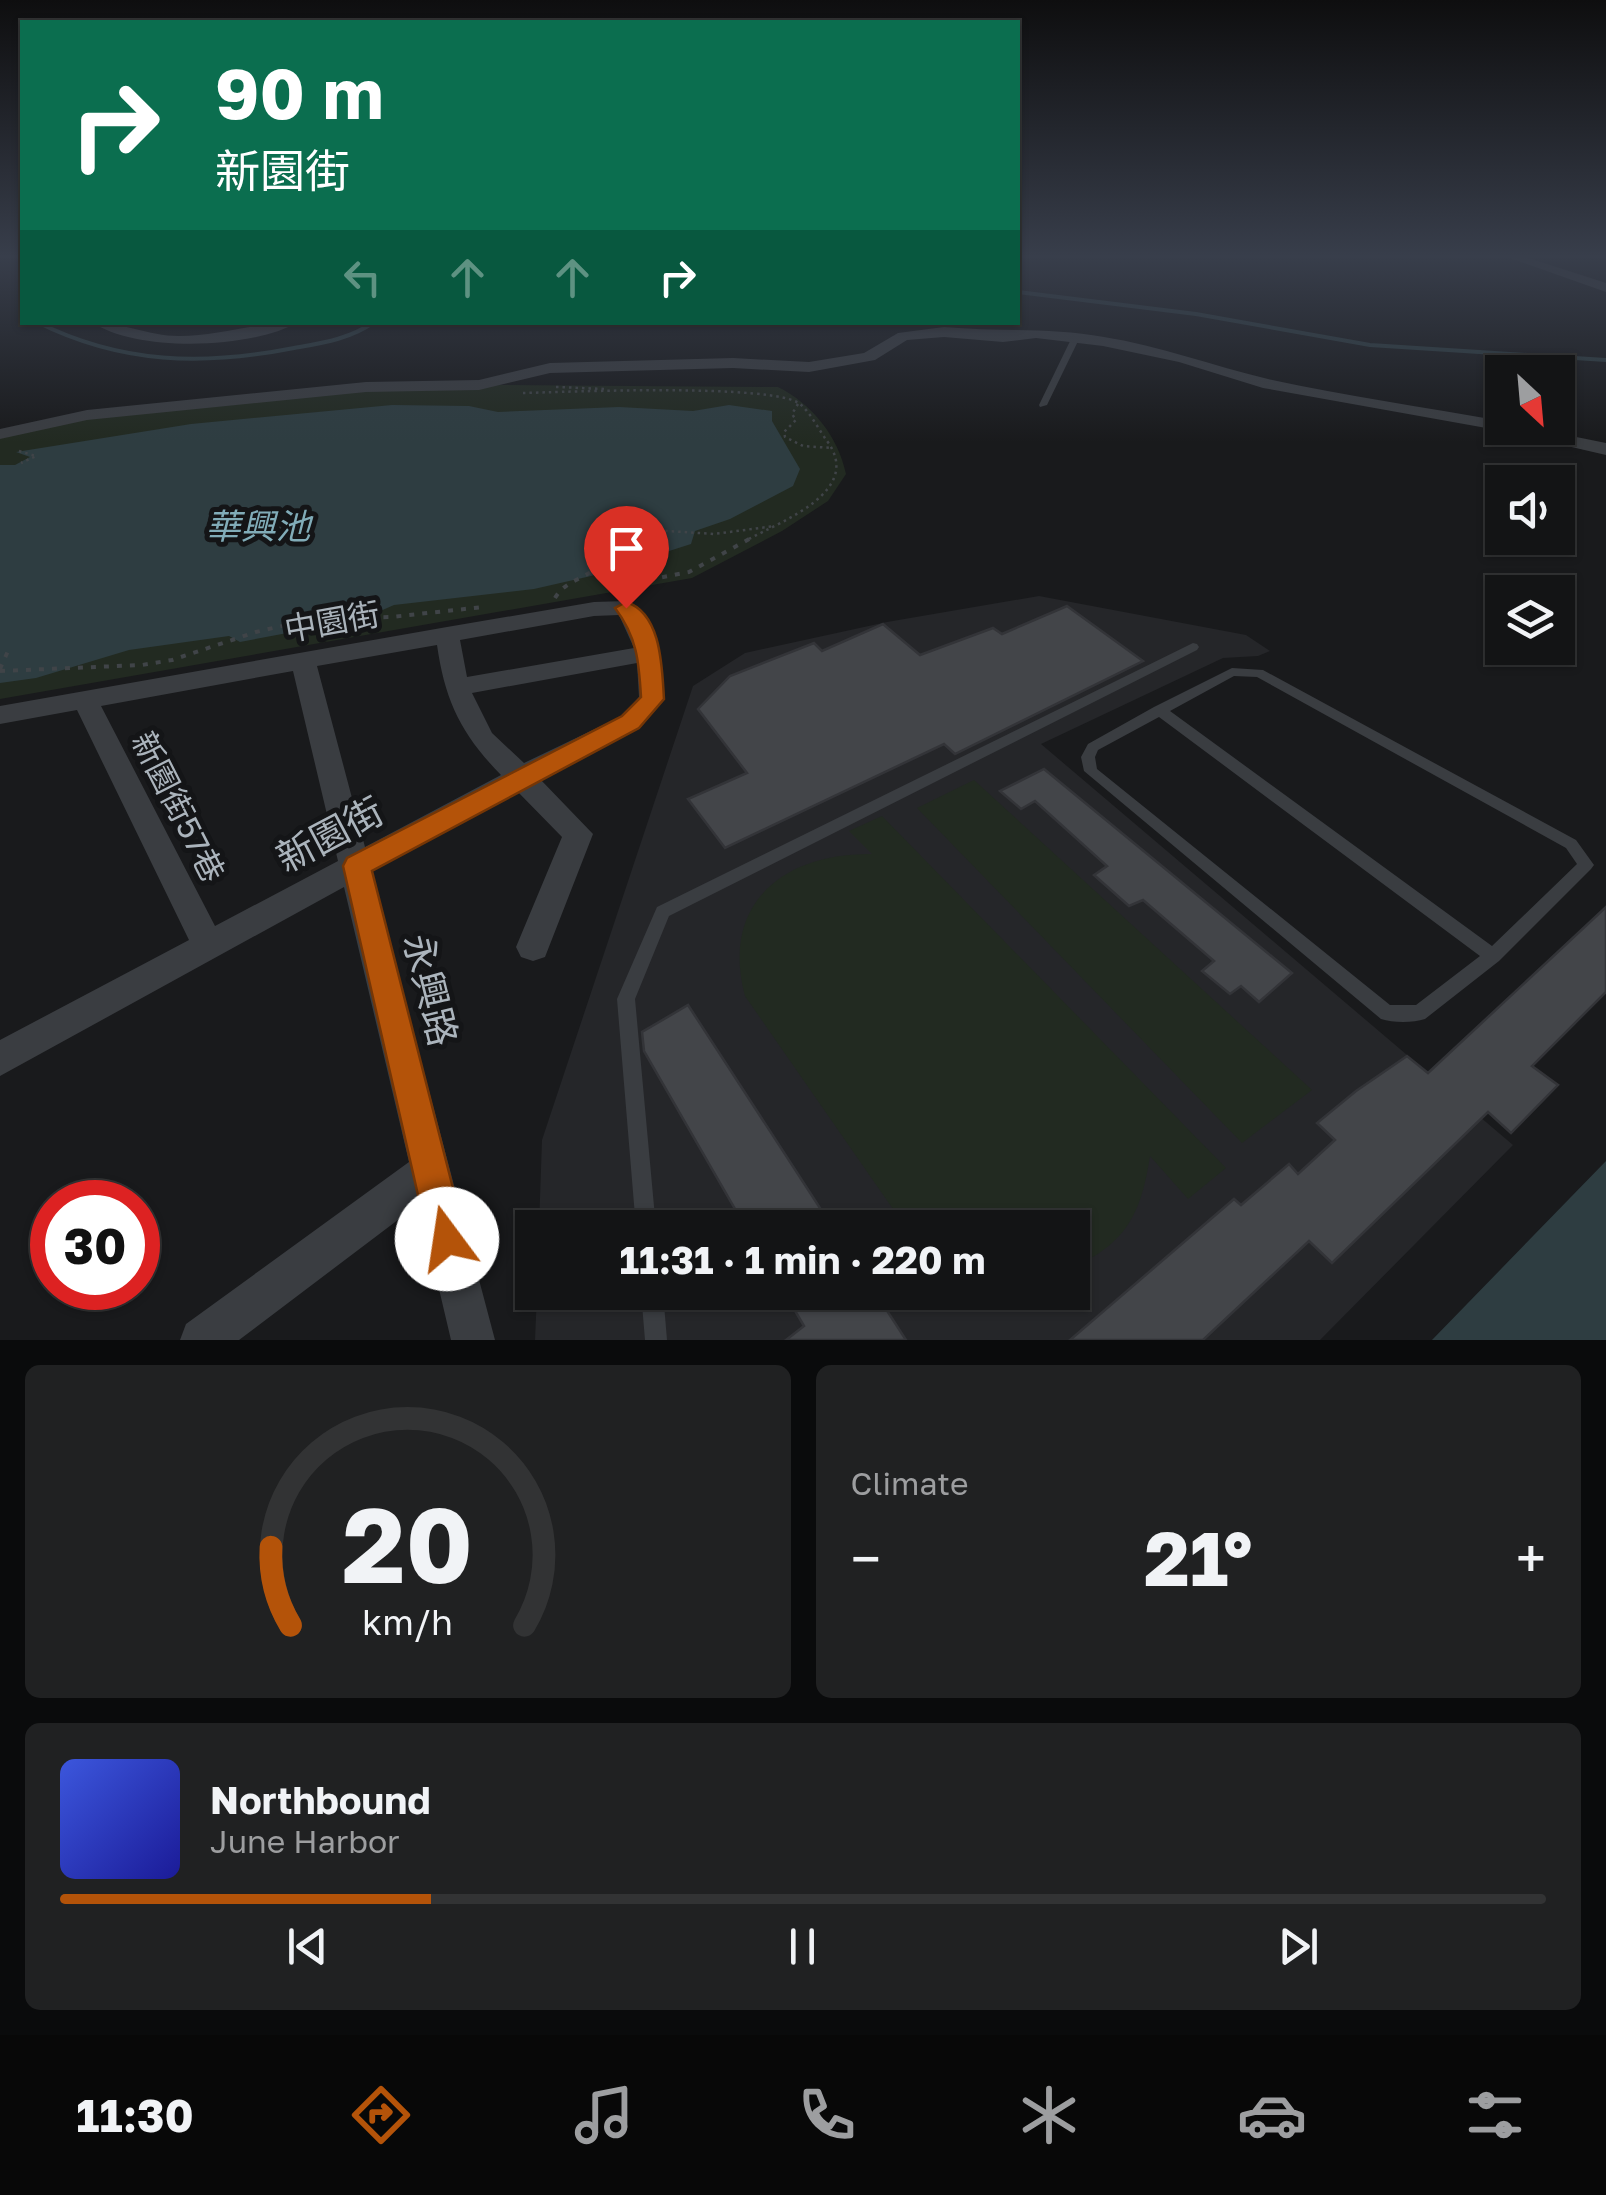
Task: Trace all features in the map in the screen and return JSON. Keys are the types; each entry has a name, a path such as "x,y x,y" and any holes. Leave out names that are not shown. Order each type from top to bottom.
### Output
{"street":[{"path":"107,325 148,340 175,343 204,342 278,325"},
{"path":"0,434 87,414 366,387 480,385 550,368 734,363 809,366 869,357 884,352 903,336 917,334 1076,337 1184,358 1263,383 1485,423"},
{"path":"1575,442 1606,449"},
{"name":"中園街","path":"0,715 84,700 308,644 447,634 594,608 626,608 639,623 650,653"},
{"path":"447,634 456,687 480,738 578,834 532,947"},
{"name":"永興路","path":"308,644 356,866 473,1340"},
{"path":"456,687 650,653"},
{"name":"新園街","path":"0,1060 630,722 652,699 650,653"},
{"name":"新園街57巷","path":"84,700 209,946"},
{"path":"202,1340 430,1172"}],"lane":[{"path":"1043,404 1076,337"},
{"path":"644,1210 626,999 663,912 1193,646"},
{"path":"1232,672 1259,673 1571,844 1586,865 1493,956 1419,1012 1387,1013 1091,771 1088,757 1092,747 1232,672"},
{"path":"1159,710 1493,956"},
{"path":"654,1310 656,1340"}],"path":[{"path":"523,386 744,391 799,403 832,448 836,474 822,499 689,572 609,588"},
{"path":"512,393 616,390"},
{"path":"799,403 792,414 796,420 784,432 785,437 804,446 832,448"},
{"path":"19,451 36,456 21,463"},
{"path":"573,594 555,598 558,590 594,569 609,548 635,532 666,528 711,534 752,525 775,526"},
{"path":"645,581 648,588"},
{"path":"8,651 0,670 116,668 172,660 312,619 488,606"},
{"path":"308,644 312,619"}],"shaded area":[{"name":"華興池","path":"502,385 778,387 802,402 822,423 837,447 846,474 828,501 782,531 692,578 0,699 0,437 111,414 360,389"},
{"path":"1039,596 1246,635 1270,651 1258,656 1223,658 1041,744 1513,1145 1320,1340 535,1340 536,1310 1090,1310 1090,1210 540,1210 542,1140 693,686 745,653 887,622"},
{"path":"974,780 1312,1090 1242,1143 917,808"},
{"path":"882,816 1226,1168 1188,1199 1150,1156 1142,1194 1128,1224 1107,1248 1090,1259 1090,1210 894,1210 745,996 740,963 742,934 751,910 766,890 787,874 812,863 872,854 849,831"}],"water":[{"name":"華興池","path":"392,405 469,406 498,412 619,407 693,411 729,405 772,411 772,421 800,469 793,486 730,519 695,531 691,544 591,576 534,589 394,605 362,619 240,642 229,636 129,650 36,678 0,683 0,465 15,465 30,457 16,452 191,424"},
{"path":"1606,1161 1606,1340 1432,1340"}],"building":[{"path":"1067,606 1143,661 955,754 944,744 725,848 688,799 747,773 698,709 730,676 814,643 822,651 883,624 920,655 993,628 1002,634"},
{"path":"1044,769 1292,973 1259,1002 1241,986 1230,994 1202,971 1214,961 1143,900 1129,906 1094,875 1107,866 1035,801 1021,809 1000,791"},
{"path":"1606,907 1606,992 1532,1066 1558,1085 1511,1133 1488,1112 1332,1263 1309,1241 1203,1340 1070,1340 1234,1199 1241,1205 1289,1164 1298,1174 1335,1140 1317,1123 1356,1091 1407,1056 1428,1073"},
{"path":"688,1005 821,1210 736,1210 644,1051 642,1032"},
{"path":"795,1310 887,1310 906,1340 786,1340 804,1326"}],"waterway":[{"path":"1216,318 1370,345 1606,360"},
{"path":"44,325 68,336 131,353 195,359 260,354 315,344 370,325"}],"route":[{"path":"447,1239 356,866 630,722 652,699 650,653 639,623 626,608"}]}
